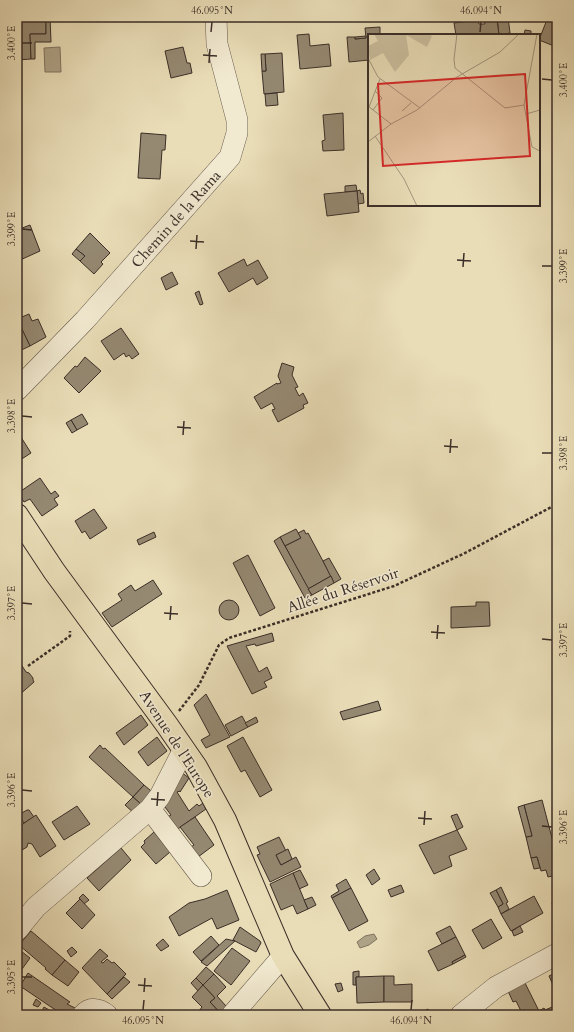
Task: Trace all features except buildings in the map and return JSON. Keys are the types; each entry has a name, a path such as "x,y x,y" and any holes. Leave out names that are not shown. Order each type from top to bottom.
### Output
{"main road":[{"name":"Avenue de l'Europe","path":"17,515 54,571 167,725 196,768 225,820 283,956 320,1015"}],"street":[{"name":"Chemin de la Rama","path":"17,390 85,320 230,157 237,133 237,120 217,44 214,17"},
{"path":"17,930 36,907 150,809 160,796 184,749"},
{"path":"150,809 201,876"},
{"path":"461,1015 496,987 557,954"},
{"path":"232,1015 283,956"},
{"path":"83,1015 92,1009 98,1010 107,1015"}],"path":[{"name":"Allée du Réservoir","path":"167,725 199,685 219,645 229,638 394,586 465,553 557,504"},
{"path":"28,666 70,636 70,631"}],"shaded area":[{"path":"60,47 61,72 45,72 44,48"},
{"path":"374,934 377,939 369,945 360,948 357,942 365,936"}]}
